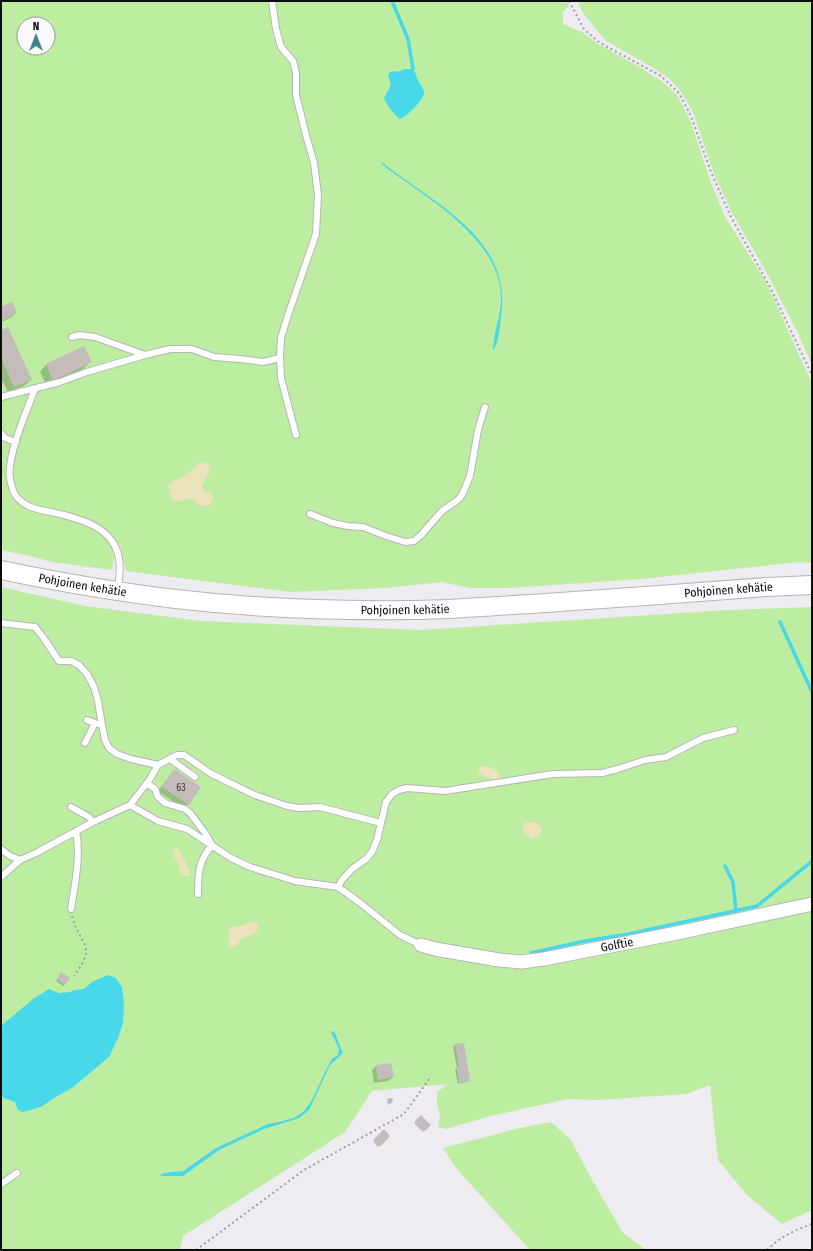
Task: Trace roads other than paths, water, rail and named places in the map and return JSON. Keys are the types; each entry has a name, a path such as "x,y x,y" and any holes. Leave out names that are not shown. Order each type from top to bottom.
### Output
{"main road":[{"name":"Pohjoinen kehätie","path":"1,570 118,591 176,599 322,610 409,610 481,607 812,585"}],"street":[{"name":"Golftie","path":"421,945 435,949 521,962 544,959 677,933 812,904"}],"lane":[{"path":"272,1 276,29 281,47 293,61 296,73 296,95 314,163 318,195 316,234 281,338 281,378 296,435"},
{"path":"72,337 80,335 95,337 145,355"},
{"path":"1,396 35,389 87,372 170,349 192,349 214,357 263,362 280,358"},
{"path":"35,389 16,442 10,465 10,479 16,496 24,503 36,509 79,519 106,533 112,540 119,558 120,571 118,591"},
{"path":"310,514 332,523 348,526 364,526 386,536 405,542 414,541 442,511 459,500 463,494 468,484 478,430 485,407"},
{"path":"1,433 5,438 16,442"},
{"path":"1,623 35,628 60,660 79,665 94,686 102,725 107,744 110,748 117,754 131,759 158,765"},
{"path":"87,720 102,725"},
{"path":"85,743 95,723"},
{"path":"338,887 352,869 366,859 372,852 377,840 386,802 392,794 399,790 407,788 445,791 553,774 602,773 646,760 666,757 703,738 734,730"},
{"path":"1,877 20,860 93,822 130,805 147,783 158,765 178,755 184,755 210,773 255,795 287,806 299,808 320,807 381,823"},
{"path":"170,759 195,777"},
{"path":"147,783 155,789 158,797 165,803 185,809 190,813 212,845"},
{"path":"130,805 158,821 187,829 231,858 250,867 295,881 338,887 400,935 421,945"},
{"path":"71,807 93,822"},
{"path":"71,909 78,862 76,831"},
{"path":"198,894 198,871 201,861 212,845"},
{"path":"1,849 10,856 20,860"},
{"path":"1,1184 18,1173"}],"water":[{"path":"405,69 413,69 423,89 424,95 407,115 400,119 391,110 384,98 391,85 388,76 390,72 398,72"},
{"path":"383,163 445,208 465,225 482,243 495,264 501,288 501,294 497,274 487,255 474,238 441,207 382,164"},
{"path":"501,301 500,329 493,351 494,337"},
{"path":"108,975 116,978 122,987 124,1005 123,1023 109,1057 72,1088 41,1107 23,1112 18,1110 15,1102 1,1097 1,1026 33,999 49,989 59,993 84,989 92,982"},
{"path":"334,1031 343,1053 330,1065 309,1110 299,1118 264,1129 219,1150 183,1176 160,1176 163,1173 183,1171 216,1148 268,1124 294,1118 303,1112 311,1102 332,1059 338,1055 339,1049 331,1032"}],"waterway":[{"path":"392,1 408,39 413,69"},
{"path":"780,622 812,692"},
{"path":"531,953 585,941 629,934 757,906 812,861"},
{"path":"725,866 733,882 736,912"}]}
